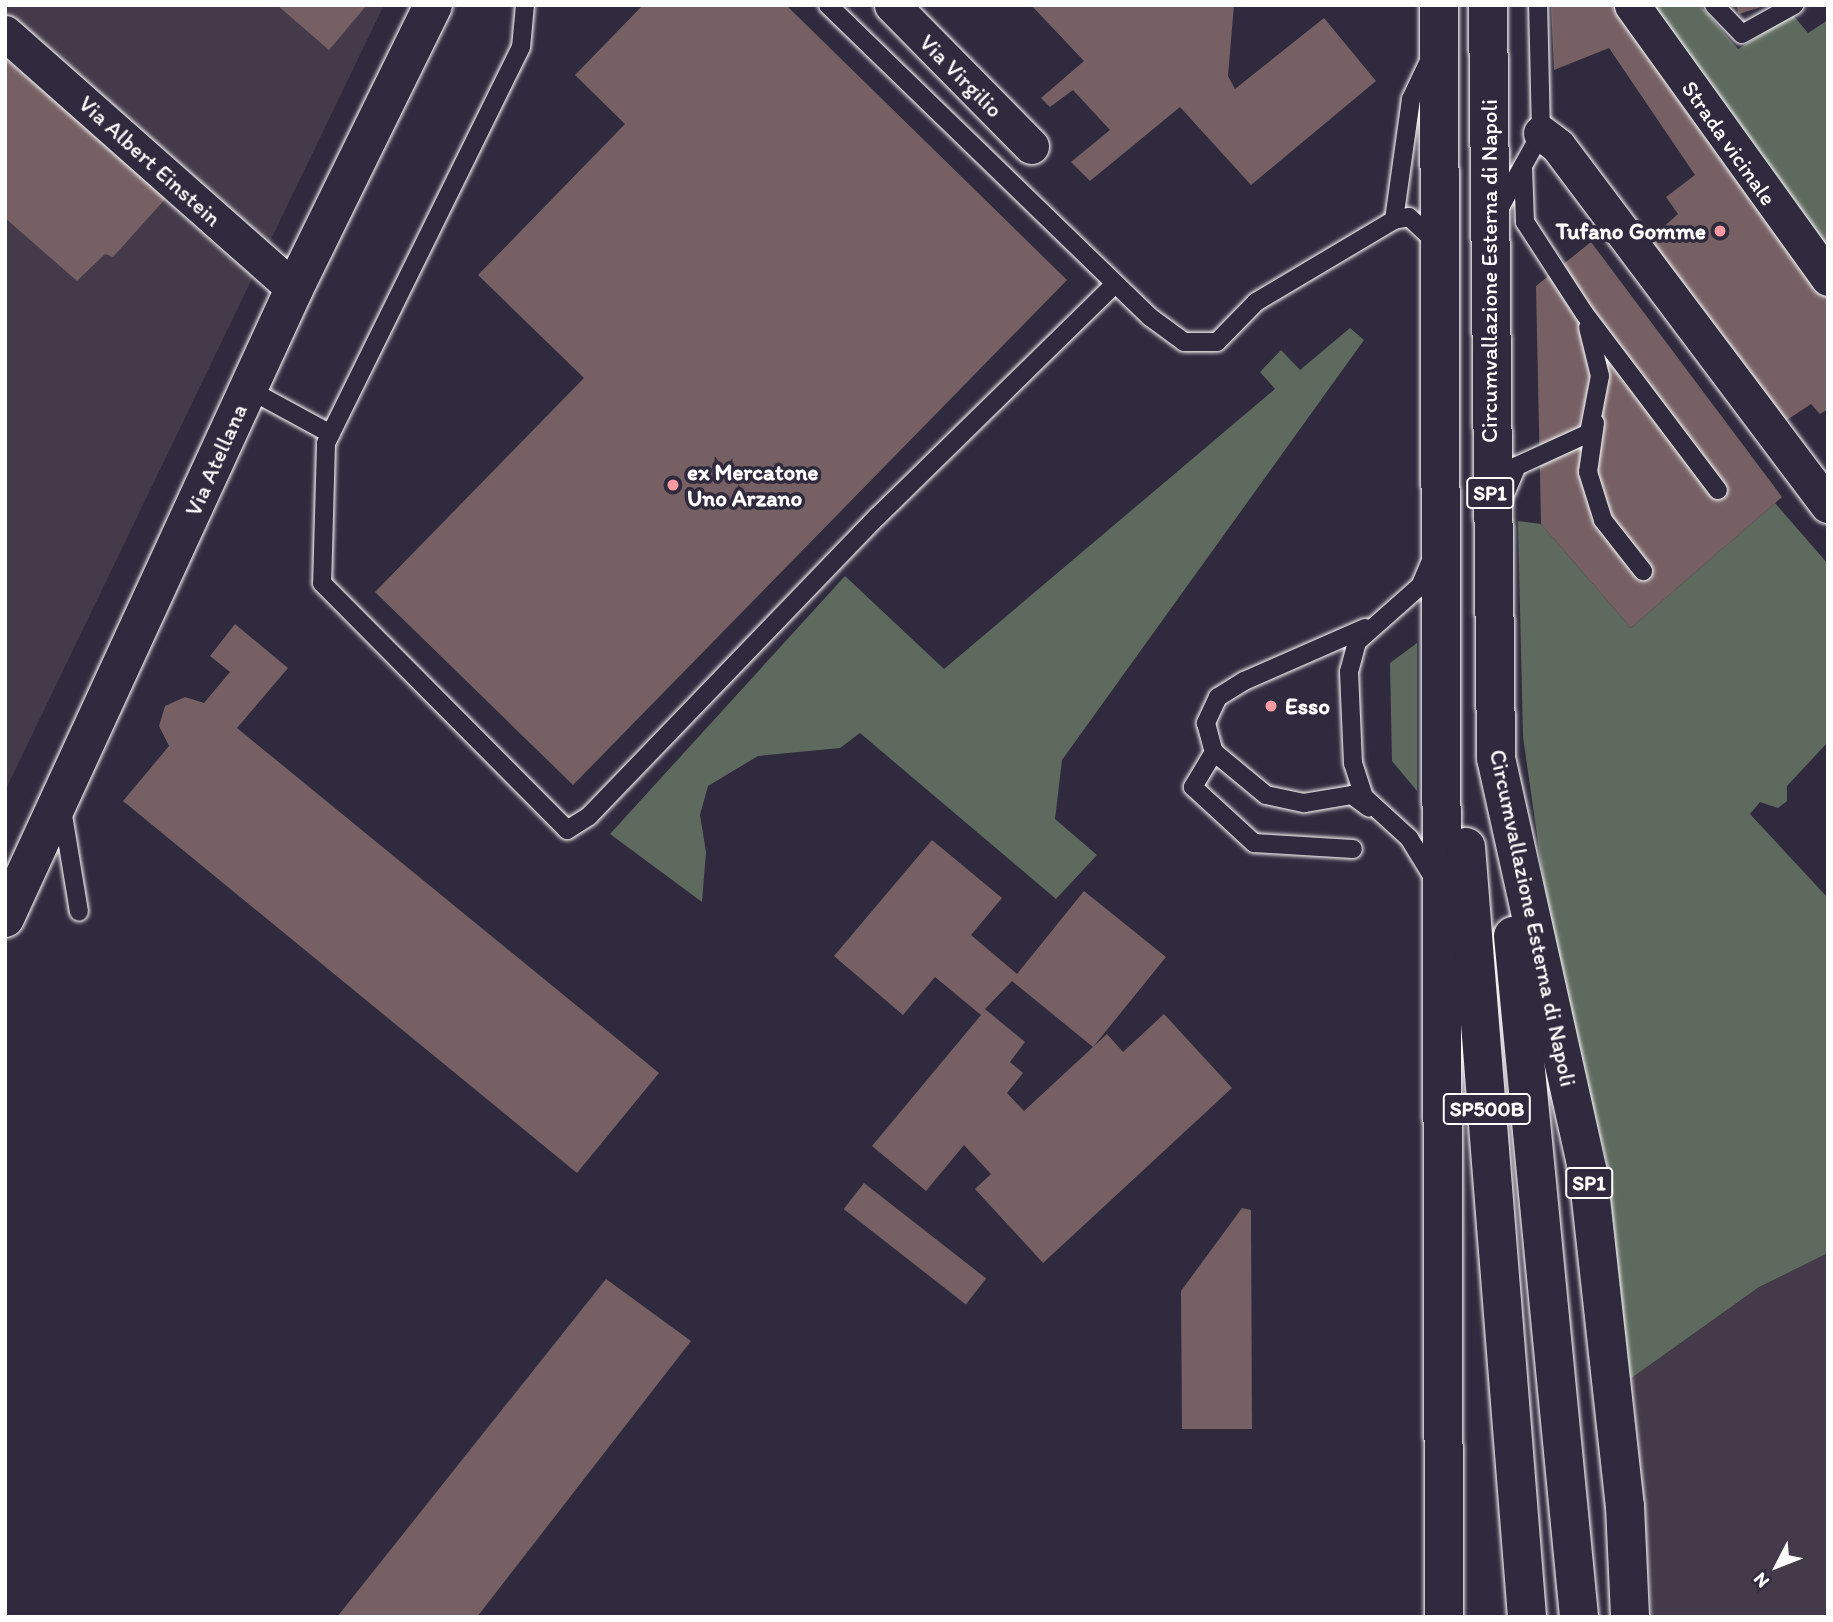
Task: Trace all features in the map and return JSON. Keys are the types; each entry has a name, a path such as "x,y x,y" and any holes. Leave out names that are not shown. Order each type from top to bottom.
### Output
{"main road":[{"name":"Via Atellana","path":"5,918 61,803 294,289 433,5"},
{"name":"Circumvallazione Esterna di Napoli","path":"1488,5 1492,602 1496,758 1588,1172 1625,1506 1630,1617"},
{"name":"Circumvallazione Esterna di Napoli","path":"1440,22 1446,601 1443,920 1444,1617"},
{"name":"SP500B","path":"1446,601 1527,1617"},
{"name":"SP500B","path":"1496,758 1578,1606"}],"street":[{"name":"Via Virgilio","path":"892,5 1031,146"},
{"name":"Strada vicinale","path":"1632,5 1828,278"},
{"name":"Via Albert Einstein","path":"5,33 294,289"},
{"path":"1541,133 1558,146 1828,505"}],"lane":[{"path":"526,5 521,47 331,434 321,504 322,583 567,830 589,817 877,517 1115,284"},
{"path":"828,5 1115,284 1184,342 1217,342 1256,302 1394,220 1420,223 1442,261"},
{"path":"1490,227 1541,133 1538,5"},
{"path":"1714,5 1742,34 1794,5"},
{"path":"1394,220 1411,99 1440,22"},
{"path":"1523,167 1525,222 1584,313 1718,490"},
{"path":"1584,313 1600,376 1588,472 1603,520 1643,570"},
{"path":"248,389 331,434"},
{"path":"1490,393 1506,446 1529,458"},
{"path":"1492,602 1509,477 1529,458 1589,433 1596,416"},
{"path":"1443,920 1431,867 1364,797 1353,763 1349,673 1357,642 1420,586 1445,531"},
{"path":"1383,617 1218,697 1206,723 1214,752 1276,799 1304,803 1352,795 1389,825"},
{"path":"1214,752 1193,786 1254,843 1353,849"},
{"path":"61,803 79,912"}],"shaded area":[{"path":"5,5 384,5 5,791"},
{"path":"1828,1253 1828,1617 1652,1617 1630,1379 1759,1287"}],"green space":[{"path":"1640,5 1700,5 1738,49 1793,15 1808,33 1828,20 1828,258"},
{"path":"1350,328 1364,340 1062,760 1055,819 1097,855 1056,899 860,733 840,748 758,756 708,786 700,815 706,852 702,902 610,834 845,576 944,669 1275,389 1260,372 1281,350 1300,370"},
{"path":"1775,503 1828,564 1828,742 1787,786 1787,801 1778,808 1760,802 1750,814 1828,898 1828,1253 1759,1287 1630,1379 1607,1164 1554,953 1523,737 1518,521 1541,524 1631,628"},
{"path":"1417,643 1417,791 1392,761 1390,663"}],"building":[{"path":"277,5 367,5 329,50"},
{"name":"ex Mercatone Uno Arzano","path":"643,5 786,5 1067,280 573,785 375,592 584,378 478,275 625,124 575,75"},
{"path":"1031,5 1234,5 1228,76 1235,89 1324,18 1376,81 1251,185 1180,107 1090,181 1071,162 1110,130 1073,90 1050,107 1041,98 1084,61"},
{"name":"Tufano Gomme","path":"1551,5 1621,5 1828,294 1828,409 1820,414 1811,404 1781,424 1640,248 1678,214 1666,197 1695,175 1609,48 1554,70"},
{"path":"1736,5 1763,5 1764,6 1739,14"},
{"path":"5,58 167,197 113,257 105,254 77,281 5,218"},
{"path":"1591,242 1782,497 1631,628 1541,524 1536,286"},
{"path":"235,624 288,668 237,728 659,1073 577,1173 123,801 169,746 159,726 165,706 185,697 204,703 230,672 210,656"},
{"path":"932,840 1002,898 971,935 1017,974 1084,891 1166,957 1093,1047 1107,1034 1123,1052 1164,1014 1232,1088 1043,1263 975,1189 991,1174 964,1145 926,1191 872,1146 981,1015 935,977 903,1015 834,956","holes":["1012,981 1093,1047 1024,1111 1007,1093 1023,1073 1010,1062 1025,1042 985,1009"]},
{"path":"864,1183 986,1278 966,1304 844,1209"},
{"path":"1242,1208 1251,1210 1252,1429 1182,1429 1181,1291"},
{"path":"606,1279 691,1341 477,1617 337,1617"}],"place":[{"name":"Tufano Gomme","path":"1720,231"},
{"name":"ex Mercatone Uno Arzano","path":"673,485"},
{"name":"Esso","path":"1271,706"}]}
